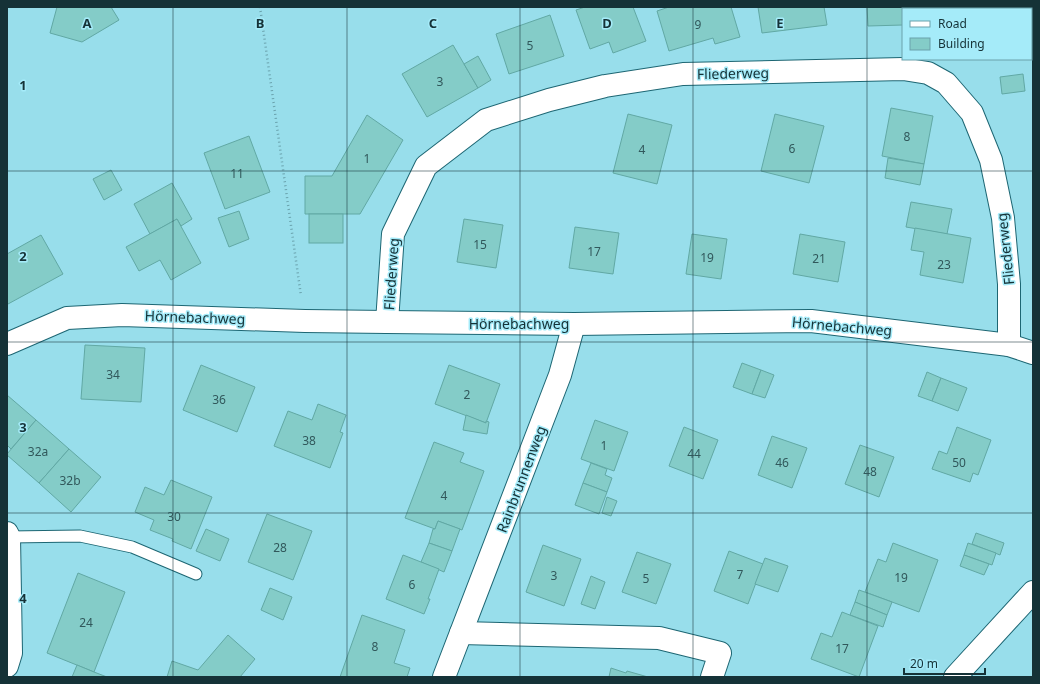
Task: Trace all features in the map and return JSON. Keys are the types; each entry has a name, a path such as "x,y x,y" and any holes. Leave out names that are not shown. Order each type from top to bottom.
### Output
{"street":[{"name":"Fliederweg","path":"387,322 392,234 426,166 486,120 549,100 605,86 683,74 903,70 928,73 946,83 972,113 991,160 1003,218 1009,284 1009,345"},
{"name":"Hörnebachweg","path":"7,344 67,318 122,314 305,321 574,324 811,321 1009,345 1033,353"},
{"name":"Rainbrunnenweg","path":"444,677 560,375 574,324"},
{"path":"7,666 11,653 8,535"},
{"path":"955,677 1033,592"},
{"path":"461,633 658,638 720,653 712,677"}],"lane":[{"path":"8,535 80,536 132,547 196,574"}],"path":[{"path":"260,7 302,301"}],"building":[{"path":"57,7 111,7 119,20 82,42 50,33"},
{"path":"585,7 633,7 646,41 613,53 609,42 590,49 576,10"},
{"path":"669,7 731,7 740,37 715,44 713,38 669,51 657,11"},
{"path":"758,7 824,7 827,25 762,33"},
{"path":"867,7 920,7 902,8 902,25 868,26"},
{"path":"920,7 932,7 932,8"},
{"path":"963,7 1010,7 1010,8"},
{"path":"550,15 564,56 509,74 496,34"},
{"path":"453,45 478,88 427,117 402,74"},
{"path":"478,56 491,80 478,88 464,64"},
{"path":"1023,74 1025,91 1002,94 1000,77"},
{"path":"891,108 933,116 924,164 882,156"},
{"path":"628,114 672,125 657,184 613,173"},
{"path":"775,114 824,126 809,183 761,171"},
{"path":"367,115 403,140 360,214 305,214 305,176 332,176"},
{"path":"249,136 270,192 225,209 204,153"},
{"path":"888,158 924,164 920,185 885,178"},
{"path":"111,170 122,190 104,200 93,179"},
{"path":"172,183 192,219 181,226 177,219 150,234 134,204"},
{"path":"911,202 952,209 947,234 906,227"},
{"path":"239,211 249,239 229,247 218,218"},
{"path":"309,214 343,214 343,243 309,243"},
{"path":"177,219 201,263 171,280 160,260 139,271 126,247"},
{"path":"464,219 503,225 496,268 457,262"},
{"path":"575,227 619,233 613,274 569,268"},
{"path":"915,228 971,238 963,283 920,275 924,252 911,250"},
{"path":"692,234 727,239 721,279 686,274"},
{"path":"800,234 845,242 838,282 793,274"},
{"path":"41,235 63,274 8,304 7,254"},
{"path":"85,345 145,348 141,402 81,399"},
{"path":"742,363 761,370 752,394 733,387"},
{"path":"201,365 255,387 237,432 183,410"},
{"path":"449,365 500,384 486,423 435,404"},
{"path":"761,370 774,375 765,398 752,394"},
{"path":"927,372 941,378 932,401 918,396"},
{"path":"941,378 967,388 958,411 932,401"},
{"path":"7,395 36,420 11,449 7,445"},
{"path":"318,404 346,415 340,432 343,433 330,468 274,446 288,411 312,420"},
{"path":"466,415 486,423 486,421 489,422 487,434 463,430"},
{"path":"36,420 69,449 39,483 7,455"},
{"path":"595,420 628,432 614,471 581,459"},
{"path":"684,427 718,440 703,479 669,466"},
{"path":"957,427 991,440 978,475 973,473 970,482 932,469 939,451 947,454"},
{"path":"772,436 807,448 792,488 758,475"},
{"path":"434,442 464,453 460,462 484,471 462,530 438,521 435,529 405,518"},
{"path":"860,445 894,457 879,497 845,484"},
{"path":"69,449 101,477 71,512 39,483"},
{"path":"591,463 607,469 605,475 612,478 607,492 583,483"},
{"path":"171,480 212,497 191,549 172,541 173,539 150,530 154,520 135,512 145,487 164,495"},
{"path":"583,483 607,492 599,514 575,505"},
{"path":"607,497 617,501 611,516 602,513"},
{"path":"267,514 312,531 293,580 248,562"},
{"path":"438,521 460,529 452,551 429,543 433,529 435,529"},
{"path":"206,529 229,539 220,561 196,551"},
{"path":"976,533 1004,543 1000,555 972,544"},
{"path":"429,543 452,551 444,572 421,562"},
{"path":"893,543 938,560 919,612 865,592 878,559 886,562"},
{"path":"968,543 996,553 992,565 964,555"},
{"path":"543,545 581,559 564,606 526,592"},
{"path":"729,551 763,564 748,604 714,591"},
{"path":"637,552 671,564 656,604 622,592"},
{"path":"403,555 439,569 424,614 386,599"},
{"path":"964,555 989,564 984,575 960,566"},
{"path":"765,558 788,566 778,592 755,584"},
{"path":"78,573 125,592 94,672 47,653"},
{"path":"591,576 605,582 595,609 581,604"},
{"path":"270,588 292,597 283,620 261,610"},
{"path":"859,590 892,602 887,615 855,602"},
{"path":"855,602 887,615 883,627 850,615"},
{"path":"842,612 878,626 859,677 811,659 821,633 832,637"},
{"path":"362,615 405,630 394,663 410,668 407,677 340,677"},
{"path":"228,635 255,659 240,677 167,677 172,661 198,670"},
{"path":"77,665 94,672 107,677 72,677"},
{"path":"611,668 626,673 627,671 648,677 609,677"}]}
